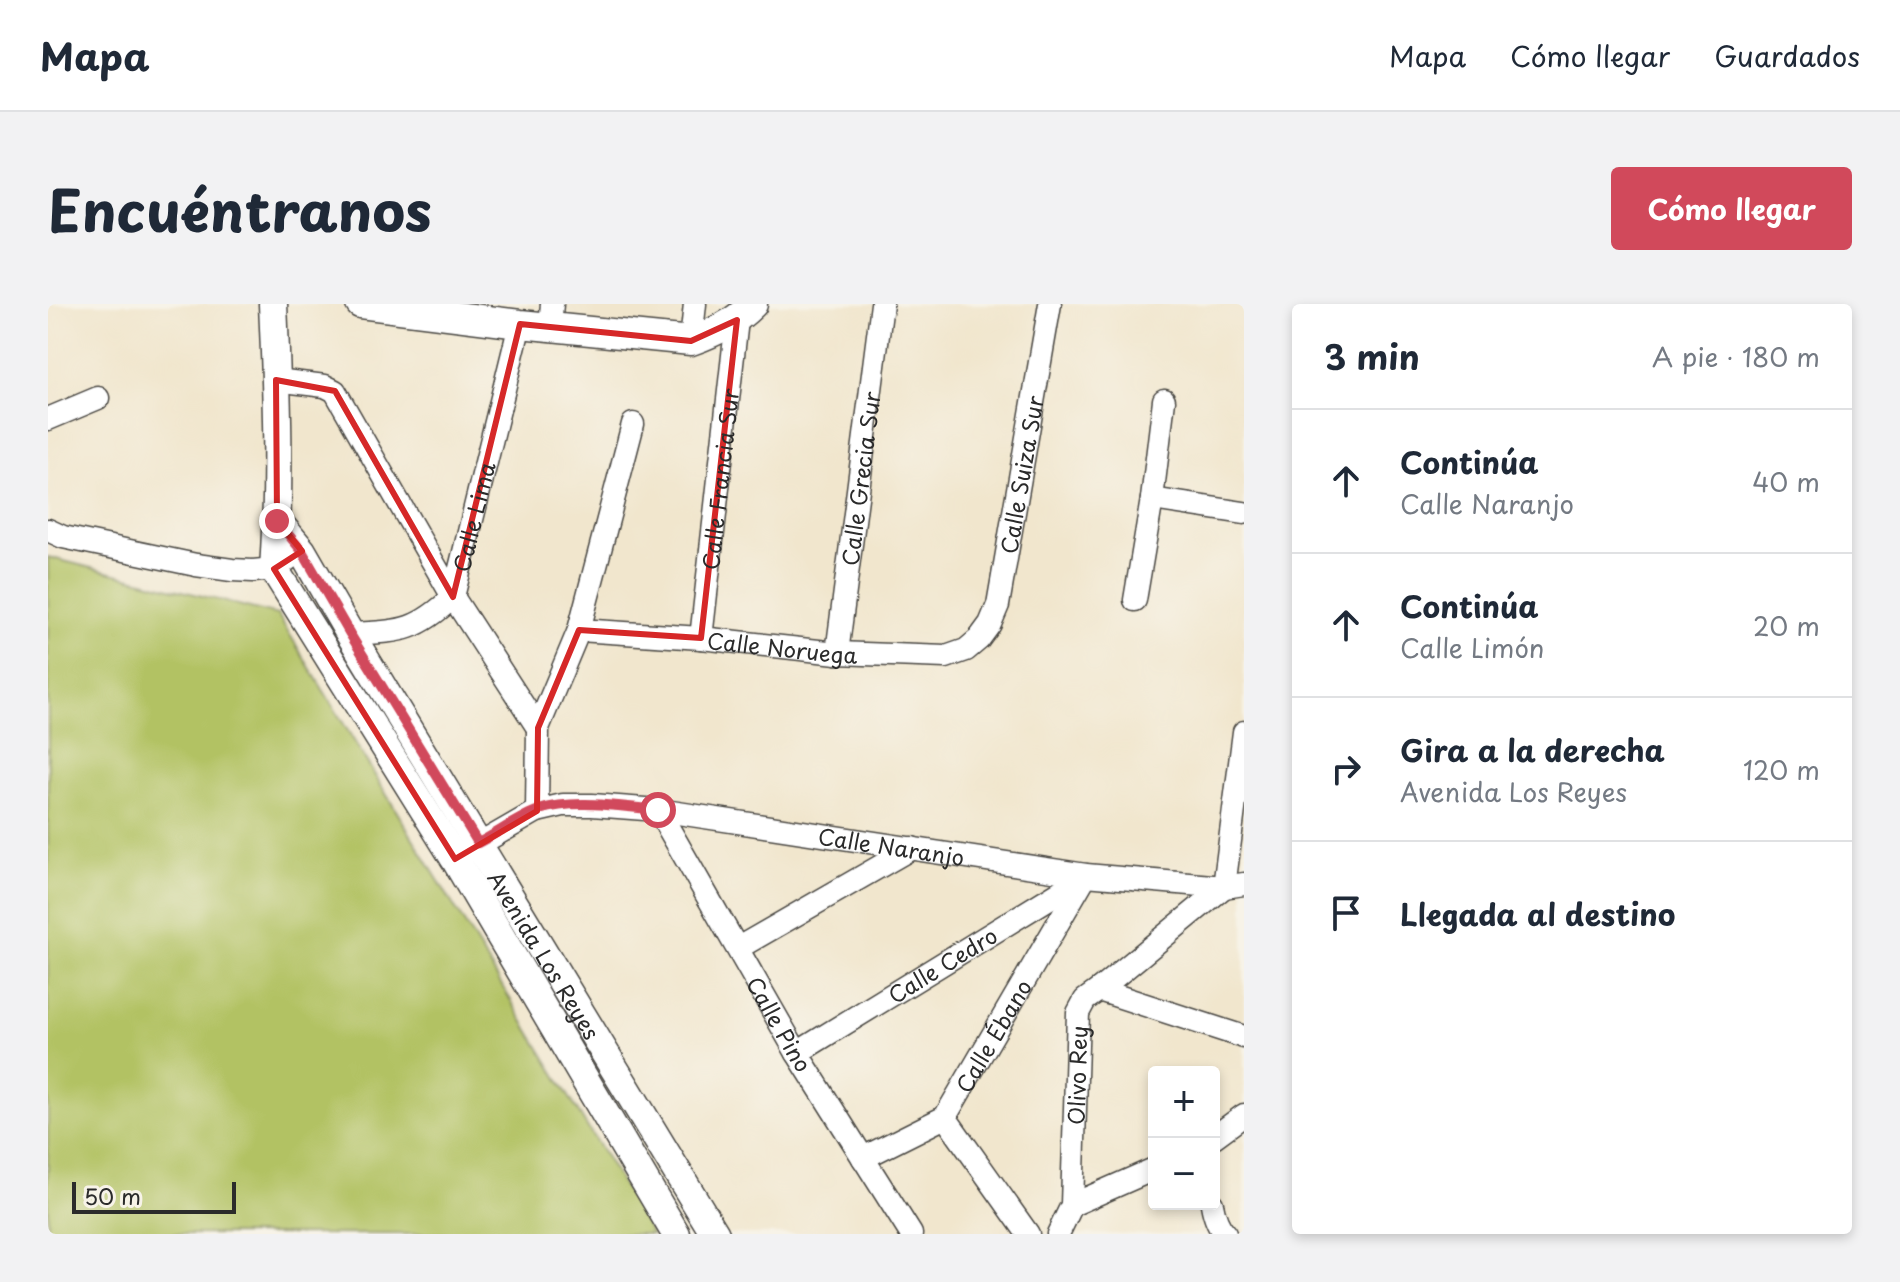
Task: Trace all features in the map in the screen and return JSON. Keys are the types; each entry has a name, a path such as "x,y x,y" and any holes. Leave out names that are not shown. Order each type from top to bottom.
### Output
{"street":[{"path":"273,304 277,521 274,569"},
{"path":"360,304 413,307 520,324 551,315 691,341 715,333 745,312"},
{"path":"691,341 695,304"},
{"name":"Calle Grecia Sur","path":"837,653 882,304"},
{"name":"Calle Suiza Sur","path":"979,639 998,605 1050,304"},
{"name":"Calle Francia Sur","path":"701,638 745,312"},
{"name":"Calle Lima","path":"350,634 392,632 416,625 434,615 453,597 520,324"},
{"path":"276,380 325,386 335,391 453,597 538,728"},
{"path":"48,419 98,398"},
{"path":"1135,600 1164,400"},
{"path":"537,811 538,728 579,630 633,424"},
{"path":"1152,499 1244,513"},
{"name":"Avenida Los Reyes","path":"277,521 302,551 715,1234"},
{"path":"48,530 63,537 232,570 274,569 302,551"},
{"name":"Avenida Los Reyes","path":"274,569 455,859 676,1234"},
{"name":"Calle Noruega","path":"579,630 701,638 837,653 946,657 966,650 979,639"},
{"path":"1234,886 1244,732"},
{"name":"Calle Naranjo","path":"455,859 537,811 563,805 592,805 658,810 1086,875 1234,886"},
{"name":"Calle Pino","path":"658,810 797,1053 911,1234"},
{"path":"738,948 912,848"},
{"name":"Calle Cedro","path":"797,1053 1086,875"},
{"name":"Calle Ébano","path":"863,1158 945,1117 1086,875"},
{"name":"Olivo Rey","path":"1058,1234 1072,1205 1078,1013 1085,1000 1234,886"},
{"path":"1099,990 1244,1037"},
{"path":"1220,1133 1244,1115"},
{"path":"945,1117 1028,1234"},
{"path":"1072,1205 1148,1172"},
{"path":"1213,1210 1225,1234"}],"highlighted area":[{"path":"737,320 701,638 579,630 538,728 537,811 455,859 274,569 302,551 277,521 276,380 335,391 453,597 520,324 691,341"}],"green space":[{"path":"48,557 278,615 652,1234 48,1234"}],"route":[{"path":"277,521 302,551 478,843 537,811 563,805 658,810"}]}
